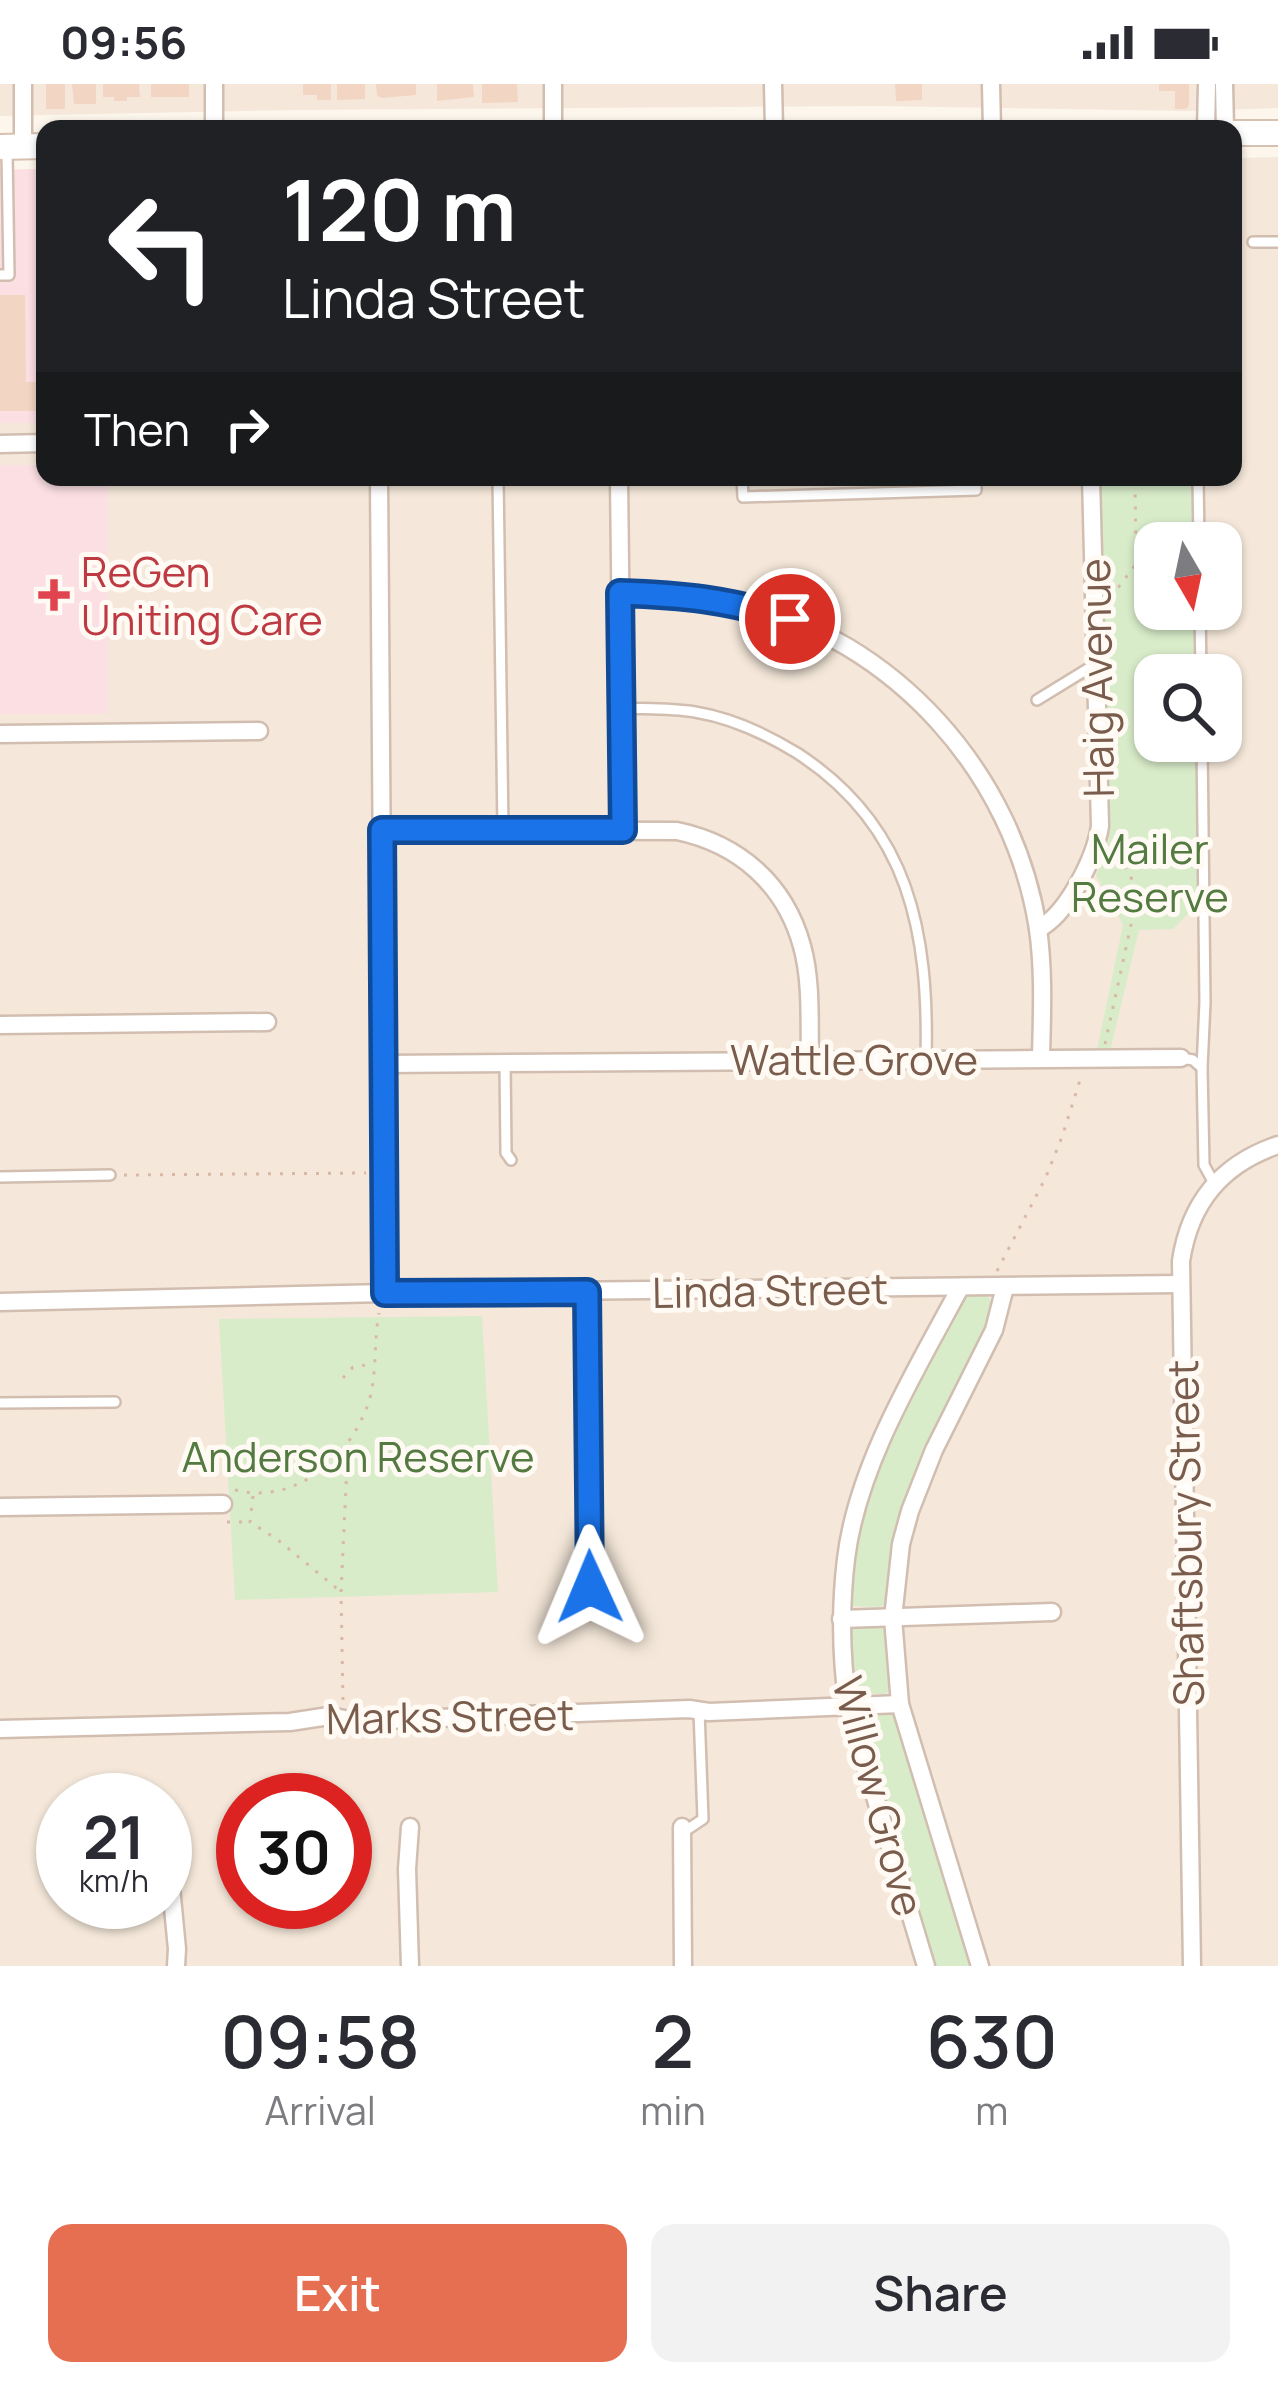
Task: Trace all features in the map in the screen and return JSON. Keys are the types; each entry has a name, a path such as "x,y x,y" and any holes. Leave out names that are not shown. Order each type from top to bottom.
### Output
{"main road":[{"path":"1242,133 1278,133"}],"street":[{"path":"19,146 23,84"},
{"path":"214,84 214,120"},
{"path":"553,84 553,120"},
{"path":"773,84 773,120"},
{"path":"992,84 992,120"},
{"path":"1205,120 1207,84"},
{"path":"1224,84 1225,120"},
{"path":"0,444 36,443"},
{"path":"379,486 385,1293"},
{"path":"620,486 623,830"},
{"name":"Haig Avenue","path":"1038,929 1062,910 1097,843 1100,826 1091,486"},
{"path":"620,593 686,595 790,619 878,667 946,729 993,795 1013,836 1029,887 1042,976 1041,1057"},
{"path":"0,734 259,731"},
{"path":"382,830 677,831 701,836 746,859 764,874 802,945 810,1059"},
{"path":"0,1025 266,1022"},
{"name":"Wattle Grove","path":"384,1064 1181,1058"},
{"name":"Shaftsbury Street","path":"1192,1966 1180,1261 1189,1224 1215,1185 1243,1160 1278,1145"},
{"name":"Linda Street","path":"0,1302 1180,1284"},
{"name":"Willow Grove","path":"926,1966 848,1707 842,1619 846,1556 875,1456 960,1288"},
{"name":"Willow Grove","path":"980,1966 899,1704 893,1618 897,1568 910,1510 934,1450 994,1330 1000,1288"},
{"path":"587,1292 590,1587"},
{"path":"0,1507 224,1495"},
{"path":"842,1619 1052,1612"},
{"name":"Marks Street","path":"0,1729 329,1716 899,1704"},
{"path":"410,1827 410,1966"},
{"path":"682,1830 683,1966"},
{"path":"175,1929 176,1966"}],"lane":[{"path":"0,275 9,275 19,146"},
{"path":"1253,242 1278,242"},
{"path":"498,486 503,830"},
{"path":"742,486 743,497 976,490"},
{"path":"976,486 977,506"},
{"path":"1198,486 1199,522"},
{"path":"1037,700 1096,663"},
{"path":"622,708 695,712 749,728 833,778 855,802 885,844 910,901 923,959 926,1059"},
{"path":"1202,762 1204,1165 1215,1185"},
{"name":"Wattle Grove","path":"1181,1058 1202,1068"},
{"path":"505,1061 506,1153 511,1160"},
{"path":"0,1177 110,1175"},
{"path":"0,1403 115,1402"},
{"path":"682,1830 703,1819 699,1711"}],"path":[{"path":"1110,598 1136,564 1135,486"},
{"path":"1000,1288 998,1268 1045,1178 1094,1058 1134,911 1133,880 1113,847"},
{"path":"110,1175 385,1173"},
{"path":"224,1495 291,1488 331,1462 348,1443 368,1405 379,1313"},
{"path":"343,1378 353,1366 374,1364"},
{"path":"343,1719 341,1592 348,1443"},
{"path":"253,1494 250,1522 341,1592"}],"shaded area":[{"path":"0,84 1278,84 1278,108 876,106 0,116"},
{"path":"1278,157 1278,1966 0,1966 0,170 36,169 36,486 1242,486 1242,158"},
{"path":"36,169 36,423 0,423 0,170"},
{"name":"ReGen Uniting Care","path":"0,465 36,465 36,486 108,486 108,714 0,714"}],"green space":[{"name":"Mailer Reserve","path":"1101,486 1196,486 1196,522 1134,522 1134,630 1197,630 1197,654 1134,654 1134,762 1198,762 1199,903 1173,929 1139,930 1109,1055 1096,1055 1123,925 1096,875 1106,852"},
{"path":"978,1294 988,1297 993,1313 920,1467 887,1604 853,1606 849,1599 852,1557 888,1438 960,1304"},
{"name":"Anderson Reserve","path":"482,1316 498,1592 235,1600 219,1319"},
{"path":"881,1625 886,1630 889,1691 852,1693 848,1633 857,1626"},
{"path":"887,1711 896,1717 973,1966 933,1966 856,1721 860,1714"}],"building":[{"path":"46,84 65,84 65,109 46,109"},
{"path":"72,84 96,84 96,104 74,104"},
{"path":"103,84 139,84 140,97 114,101 114,97 103,97"},
{"path":"151,84 189,84 189,97 151,97"},
{"path":"303,84 331,84 331,100 303,95"},
{"path":"337,84 365,84 365,99 337,100"},
{"path":"376,84 416,84 416,95 382,98 377,96"},
{"path":"437,84 473,84 474,97 437,101"},
{"path":"482,84 517,84 518,102 482,103"},
{"path":"895,84 922,84 922,100 896,101"},
{"path":"1159,84 1189,84 1186,109 1175,109 1175,91 1159,91"},
{"path":"0,295 25,295 26,382 36,382 36,411 0,411"}],"place":[{"name":"ReGen Uniting Care","path":"54,595"}],"route":[{"path":"590,1587 587,1292 385,1293 382,830 623,830 620,593 686,595 790,619"}]}
